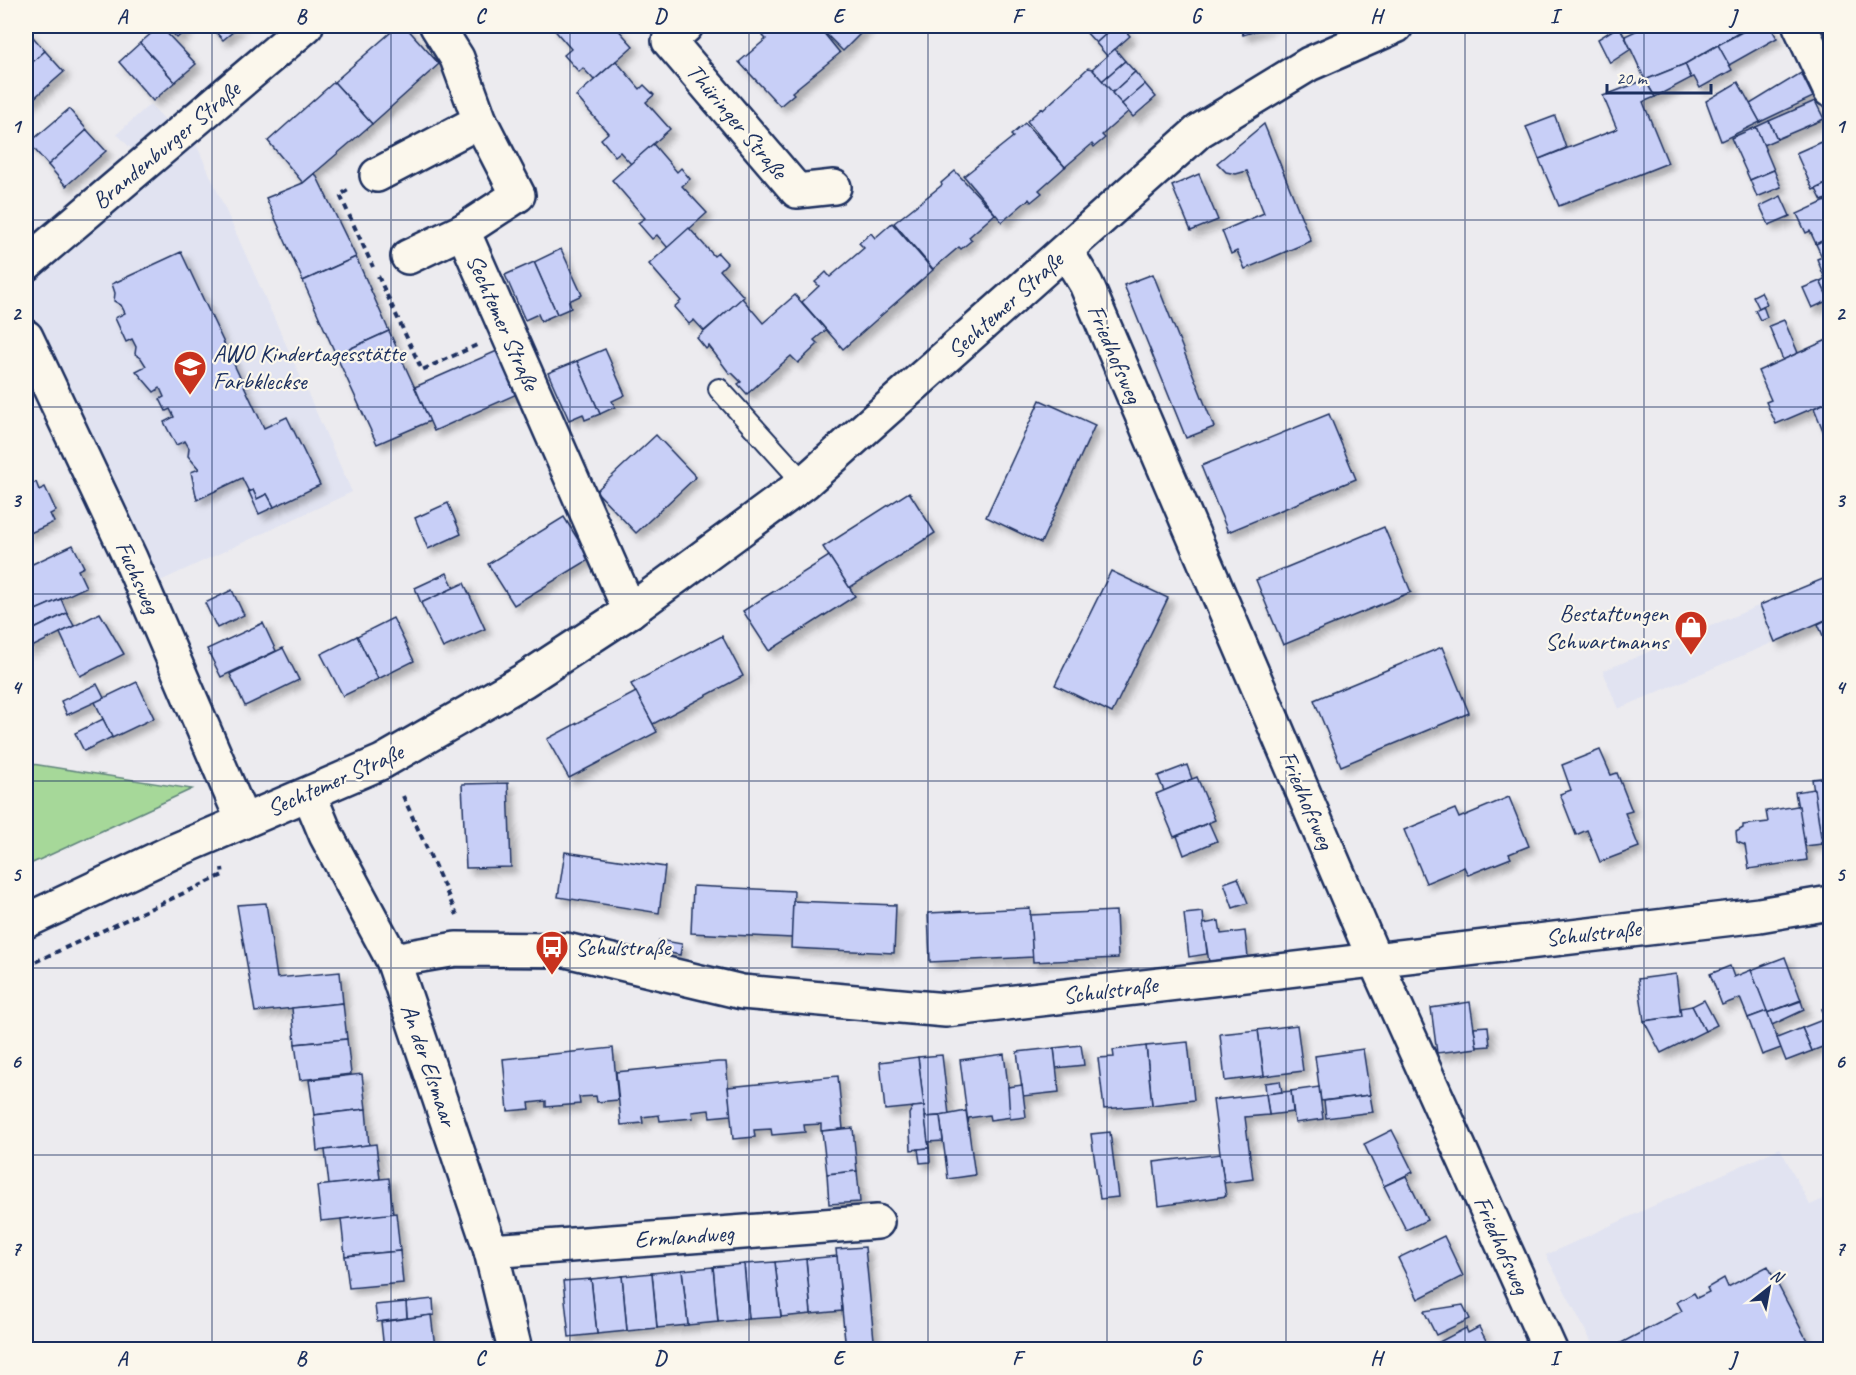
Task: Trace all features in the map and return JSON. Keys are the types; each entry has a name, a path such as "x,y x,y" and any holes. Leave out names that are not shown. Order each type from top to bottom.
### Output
{"street":[{"name":"Brandenburger Straße","path":"26,264 306,26"},
{"path":"377,175 480,121 458,58 437,26"},
{"name":"Thüringer Straße","path":"686,26 669,41 797,191 834,187"},
{"name":"Sechtemer Straße","path":"26,921 243,821 382,762 523,681 630,611 804,483 1199,131 1309,64 1396,26"},
{"path":"1800,26 1830,90"},
{"name":"Sechtemer Straße","path":"408,257 463,231 518,195 480,121"},
{"name":"Sechtemer Straße","path":"463,231 630,611"},
{"name":"Friedhofsweg","path":"1066,250 1086,284 1374,958 1550,1350"},
{"name":"Fuchsweg","path":"26,337 130,558 243,821"},
{"name":"An der Elsmaar","path":"309,794 326,835 393,960 491,1251 515,1350"},
{"name":"Schulstraße","path":"393,960 456,949 566,950 742,992 946,1010 1374,958 1759,915 1830,903"},
{"name":"Ermlandweg","path":"491,1251 877,1222"}],"lane":[{"path":"719,389 804,483"}],"path":[{"path":"403,796 472,949"},
{"path":"26,966 223,875 222,868"}],"shaded area":[{"path":"150,104 169,124 136,154 117,134"},
{"name":"AWO Kindertagesstätte Farbkleckse","path":"193,137 352,492 158,582 26,300 26,283"},
{"name":"Bestattungen Schwartmanns","path":"1830,576 1830,618 1618,709 1603,671"},
{"path":"1780,1148 1810,1205 1830,1196 1830,1349 1595,1349 1546,1255"}],"green space":[{"path":"26,763 192,789 26,866"}],"building":[{"path":"160,26 196,64 175,82 140,43"},
{"path":"166,26 186,26 188,28 177,38"},
{"path":"210,26 240,26 223,40"},
{"path":"398,26 405,26 439,64 372,124 334,82"},
{"path":"551,26 615,26 633,46 594,80 583,68 579,72 564,55 571,49"},
{"path":"781,26 818,26 840,53 792,92 794,94 780,106 739,62 766,39 763,36 774,27 776,30"},
{"path":"818,26 868,26 843,51"},
{"path":"1092,26 1115,26 1096,43 1085,31"},
{"path":"1115,26 1121,26 1130,36 1107,56 1096,43"},
{"path":"1240,26 1271,26 1243,35"},
{"path":"1619,26 1631,49 1610,63 1598,39"},
{"path":"1646,26 1739,26 1742,31 1685,64 1645,80 1625,36"},
{"path":"1753,26 1770,26 1777,38 1729,65 1718,45"},
{"path":"26,31 45,51 26,68"},
{"path":"140,43 175,82 153,101 119,62"},
{"path":"1718,45 1732,70 1700,88 1694,77 1691,78 1685,64"},
{"path":"1115,49 1125,61 1102,81 1092,69"},
{"path":"45,51 64,72 26,105 26,68"},
{"path":"616,61 640,89 644,85 654,95 646,102 670,129 631,164 620,152 615,156 601,139 608,133 576,96"},
{"path":"1125,61 1135,72 1112,93 1102,81"},
{"path":"1685,64 1691,78 1655,97 1645,80"},
{"path":"1088,68 1092,69 1129,111 1102,135 1105,138 1094,147 1092,144 1065,167 1027,121 1042,108 1043,110"},
{"path":"1135,72 1145,84 1122,104 1112,93"},
{"path":"1801,73 1813,97 1760,122 1750,104"},
{"path":"1645,80 1655,97 1643,102 1668,163 1559,206 1539,159 1617,129 1603,96"},
{"path":"334,82 372,124 303,183 268,141"},
{"path":"1738,82 1760,122 1721,141 1706,101"},
{"path":"1145,84 1156,97 1133,117 1122,104"},
{"path":"1815,101 1824,119 1777,139 1769,121"},
{"path":"69,109 87,130 48,165 29,143"},
{"path":"1555,116 1566,148 1539,159 1526,127"},
{"path":"1769,121 1777,139 1763,145 1756,127"},
{"path":"1025,123 1065,167 1039,190 1042,193 1031,202 1029,199 1002,222 964,176 1013,137 1011,135"},
{"path":"1264,124 1311,241 1245,269 1237,251 1231,254 1222,231 1264,213 1247,171 1236,174 1226,172 1217,163"},
{"path":"1756,127 1774,170 1750,180 1731,138"},
{"path":"87,130 106,151 66,186 48,165"},
{"path":"1830,138 1830,182 1813,190 1796,153"},
{"path":"653,144 677,172 681,168 690,179 682,186 707,213 668,248 657,235 652,239 638,223 645,218 612,180"},
{"path":"1774,170 1781,187 1757,197 1750,180"},
{"path":"955,171 995,214 969,237 972,240 961,249 959,247 933,269 894,223 942,185 941,183"},
{"path":"315,173 356,257 303,281 266,198 303,183"},
{"path":"1199,174 1218,220 1191,231 1172,186"},
{"path":"1830,182 1830,197 1822,201 1816,189"},
{"path":"1781,196 1790,216 1769,225 1760,206"},
{"path":"1830,199 1830,237 1816,244 1810,231 1806,233 1797,214"},
{"path":"892,223 933,270 843,349 802,302 819,286 815,282 826,272 830,277 864,248 859,243 871,233 875,238"},
{"path":"689,228 714,256 718,253 727,263 720,270 744,297 704,331 694,320 689,324 674,307 681,301 649,264"},
{"path":"1830,237 1830,276 1825,279 1817,259 1822,257 1816,244"},
{"path":"561,249 582,295 569,301 571,308 557,314 534,262"},
{"path":"181,252 264,428 287,417 320,485 274,507 267,494 257,499 253,490 249,492 242,478 197,500 191,472 199,469 188,456 189,448 185,441 176,445 164,422 174,417 170,409 166,411 160,399 164,397 160,388 154,392 136,371 146,366 135,354 136,347 132,339 126,342 115,318 125,313 121,305 114,301 115,293 112,284"},
{"path":"356,257 389,331 336,355 303,281"},
{"path":"534,262 557,314 541,321 538,314 525,320 505,275"},
{"path":"1153,274 1214,427 1186,438 1124,285"},
{"path":"1830,276 1830,300 1829,300 1820,281"},
{"path":"1820,281 1829,300 1812,308 1803,288"},
{"path":"1761,292 1767,304 1759,308 1753,296"},
{"path":"795,295 826,330 814,340 818,344 798,363 791,356 747,394 738,384 741,382 732,373 730,374 709,346 706,349 697,338 742,298 763,323"},
{"path":"1763,306 1767,317 1760,320 1755,310"},
{"path":"1784,320 1798,353 1783,360 1769,326"},
{"path":"389,331 430,421 377,444 336,355"},
{"path":"1827,340 1830,346 1830,401 1776,424 1766,402 1771,400 1758,371"},
{"path":"605,349 625,395 612,401 615,407 600,414 577,361"},
{"path":"497,351 517,394 434,431 415,387"},
{"path":"577,361 600,414 585,420 583,414 569,420 548,373"},
{"path":"1040,400 1095,425 1041,543 986,517"},
{"path":"1830,401 1830,448 1814,408"},
{"path":"1329,414 1356,479 1228,532 1201,466"},
{"path":"656,435 696,477 636,533 596,491"},
{"path":"36,482 39,490 45,487 56,511 50,514 54,522 26,535 26,487"},
{"path":"253,490 257,499 267,494 274,507 259,514 249,492"},
{"path":"909,492 935,533 849,588 823,547"},
{"path":"448,503 461,534 428,549 415,518"},
{"path":"564,517 590,559 514,605 488,564"},
{"path":"1384,527 1411,592 1283,645 1256,580"},
{"path":"73,545 84,567 78,570 86,587 26,615 32,610 26,595 26,567"},
{"path":"829,556 855,596 769,651 743,611"},
{"path":"1111,571 1168,598 1112,713 1055,685"},
{"path":"447,573 454,588 421,603 415,588"},
{"path":"1830,576 1830,618 1775,642 1760,605"},
{"path":"464,583 485,629 443,648 421,603"},
{"path":"232,590 244,615 217,628 205,603"},
{"path":"61,599 67,613 26,633 26,614"},
{"path":"67,613 74,626 26,650 26,633"},
{"path":"100,613 124,654 80,676 60,633"},
{"path":"393,618 414,661 378,679 357,636"},
{"path":"1830,618 1830,652 1818,624"},
{"path":"263,623 276,651 221,677 207,649"},
{"path":"357,636 378,679 343,696 321,654"},
{"path":"722,636 743,676 653,724 631,684"},
{"path":"1442,647 1469,713 1341,766 1314,700"},
{"path":"283,648 299,680 245,706 230,674"},
{"path":"137,682 154,718 112,738 95,702"},
{"path":"97,684 104,698 67,715 61,701"},
{"path":"636,692 657,732 569,778 547,739"},
{"path":"103,719 112,737 84,751 75,733"},
{"path":"1600,750 1611,775 1617,773 1632,811 1625,813 1639,847 1600,862 1587,830 1576,835 1560,794 1571,790 1562,765"},
{"path":"1187,765 1192,779 1164,791 1158,776"},
{"path":"1197,777 1215,820 1174,837 1156,794"},
{"path":"1830,777 1830,842 1822,844 1812,779"},
{"path":"508,783 511,867 466,868 462,784"},
{"path":"1814,789 1822,844 1805,846 1795,792"},
{"path":"1509,797 1529,846 1509,854 1511,858 1468,875 1464,867 1426,883 1404,830 1455,809 1459,818"},
{"path":"1799,806 1807,860 1749,869 1745,845 1737,842 1736,832 1743,828 1743,825 1768,822 1766,811"},
{"path":"1209,823 1217,841 1184,855 1177,836"},
{"path":"565,852 665,867 659,913 558,897"},
{"path":"1238,878 1248,903 1233,908 1224,883"},
{"path":"693,886 794,891 792,938 691,933"},
{"path":"793,901 896,905 894,953 791,948"},
{"path":"266,903 277,978 340,972 343,1003 255,1012 237,905"},
{"path":"1030,908 1033,957 930,962 928,913"},
{"path":"1116,911 1118,958 1033,962 1030,915"},
{"path":"1203,912 1207,954 1189,957 1184,914"},
{"path":"1219,921 1221,934 1245,931 1248,957 1209,962 1203,924"},
{"path":"659,940 682,944 680,955 656,950"},
{"path":"1785,957 1801,1000 1767,1013 1751,970"},
{"path":"1730,966 1734,977 1751,970 1767,1011 1748,1018 1740,998 1722,1005 1710,974"},
{"path":"1676,974 1681,1016 1644,1021 1638,979"},
{"path":"1704,1000 1717,1025 1705,1031 1692,1006"},
{"path":"1801,1001 1804,1010 1772,1025 1767,1013"},
{"path":"1470,1002 1477,1048 1437,1053 1431,1008"},
{"path":"343,1003 347,1039 295,1044 292,1008"},
{"path":"1692,1006 1705,1031 1661,1053 1644,1021 1681,1016 1680,1008"},
{"path":"1830,1006 1830,1032 1822,1009"},
{"path":"1767,1011 1781,1048 1762,1055 1748,1018"},
{"path":"1825,1019 1830,1032 1830,1044 1812,1051 1802,1028"},
{"path":"1297,1025 1303,1071 1264,1076 1258,1030"},
{"path":"1488,1026 1490,1046 1477,1047 1474,1027"},
{"path":"1802,1028 1812,1051 1786,1061 1777,1038"},
{"path":"1258,1030 1264,1076 1225,1081 1220,1034"},
{"path":"347,1039 351,1074 300,1080 295,1044"},
{"path":"1188,1042 1194,1100 1152,1105 1146,1046"},
{"path":"1081,1045 1084,1065 1056,1068 1054,1048"},
{"path":"1146,1046 1152,1105 1104,1109 1098,1058 1114,1057 1113,1050"},
{"path":"613,1048 618,1100 597,1102 596,1096 579,1097 580,1104 546,1107 546,1101 529,1103 530,1109 508,1111 503,1059"},
{"path":"1054,1048 1059,1092 1023,1096 1017,1052"},
{"path":"1363,1049 1370,1095 1321,1101 1315,1056"},
{"path":"1004,1054 1012,1117 990,1120 989,1115 969,1118 968,1123 960,1060"},
{"path":"942,1055 949,1115 925,1117 918,1057"},
{"path":"918,1057 924,1106 885,1110 880,1062"},
{"path":"726,1062 731,1115 710,1117 709,1110 692,1112 693,1118 660,1121 659,1115 642,1117 643,1123 621,1125 616,1072"},
{"path":"362,1074 366,1109 314,1115 309,1080"},
{"path":"838,1076 843,1129 821,1131 821,1124 804,1125 805,1132 772,1135 771,1129 754,1130 755,1137 733,1139 728,1087"},
{"path":"1280,1081 1282,1092 1266,1094 1265,1083"},
{"path":"1022,1085 1026,1117 1010,1119 1008,1087"},
{"path":"1319,1087 1323,1119 1295,1123 1291,1091"},
{"path":"1291,1091 1293,1112 1269,1115 1266,1094"},
{"path":"1266,1094 1269,1115 1245,1117 1253,1179 1224,1183 1213,1100"},
{"path":"1370,1095 1373,1112 1326,1118 1324,1101"},
{"path":"924,1106 929,1148 911,1150 909,1114 913,1107"},
{"path":"366,1109 369,1145 317,1151 314,1115"},
{"path":"966,1111 975,1175 948,1179 940,1116"},
{"path":"940,1116 943,1141 928,1142 925,1117"},
{"path":"853,1128 857,1171 827,1174 822,1131"},
{"path":"1392,1130 1413,1172 1384,1186 1364,1144"},
{"path":"1110,1132 1118,1197 1100,1199 1091,1134"},
{"path":"376,1144 380,1179 329,1185 325,1150"},
{"path":"929,1148 930,1162 920,1163 918,1149"},
{"path":"1220,1154 1226,1196 1159,1206 1154,1162"},
{"path":"857,1171 860,1202 829,1204 827,1174"},
{"path":"1406,1176 1427,1220 1406,1230 1384,1186"},
{"path":"389,1178 393,1214 321,1221 317,1186"},
{"path":"396,1213 400,1251 345,1256 341,1219"},
{"path":"1444,1236 1463,1276 1418,1299 1398,1258"},
{"path":"865,1247 875,1350 846,1350 836,1249"},
{"path":"400,1251 403,1283 349,1288 345,1256"},
{"path":"837,1256 842,1311 811,1314 806,1259"},
{"path":"806,1259 811,1314 781,1317 775,1262"},
{"path":"775,1262 781,1317 749,1319 744,1264"},
{"path":"744,1264 749,1319 718,1322 713,1267"},
{"path":"1768,1266 1812,1350 1625,1350 1621,1343 1682,1311 1677,1302 1694,1293 1697,1298 1709,1292 1707,1288 1724,1278 1728,1287"},
{"path":"713,1267 718,1322 688,1325 682,1270"},
{"path":"682,1270 688,1325 657,1328 652,1273"},
{"path":"652,1273 657,1328 627,1331 622,1276"},
{"path":"622,1276 627,1331 597,1334 591,1279"},
{"path":"591,1279 597,1334 569,1337 563,1281"},
{"path":"433,1299 434,1315 407,1318 406,1302"},
{"path":"406,1302 407,1318 377,1322 375,1305"},
{"path":"1463,1305 1470,1319 1436,1335 1424,1311"},
{"path":"431,1315 435,1347 384,1350 381,1322"},
{"path":"1479,1327 1491,1350 1424,1350 1466,1328 1468,1333"}],"place":[{"name":"AWO Kindertagesstätte Farbkleckse","path":"190,396"},
{"name":"Bestattungen Schwartmanns","path":"1691,656"},
{"name":"Schulstraße","path":"552,976"}]}
